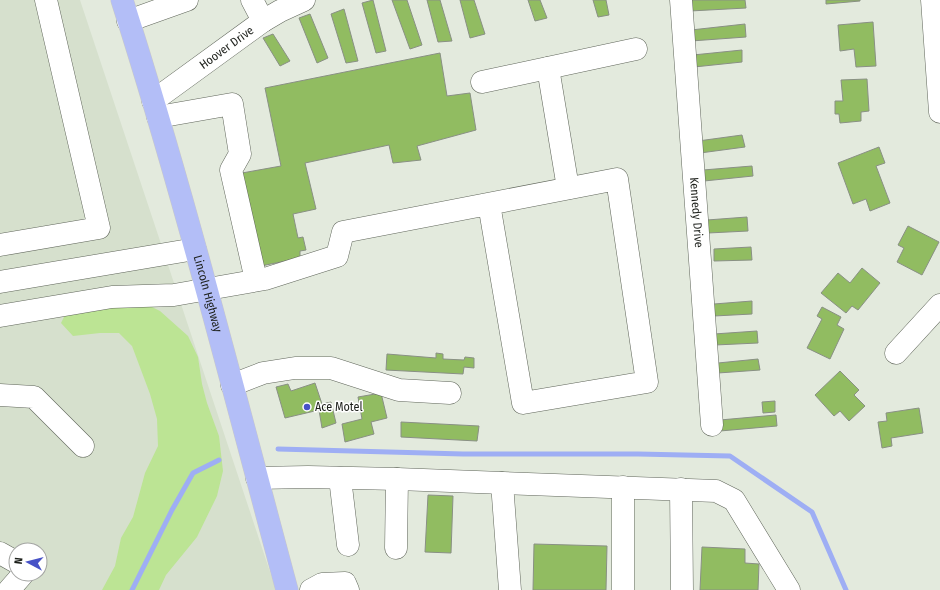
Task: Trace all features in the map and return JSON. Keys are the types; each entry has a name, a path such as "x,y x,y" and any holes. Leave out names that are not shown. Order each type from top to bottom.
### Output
{"main road":[{"name":"Lincoln Highway","path":"122,0 195,249 287,590"}],"street":[{"path":"0,245 99,228 46,0"},
{"path":"128,21 188,0"},
{"path":"252,0 263,21"},
{"name":"Hoover Drive","path":"155,109 263,21 280,10 304,0"},
{"name":"Kennedy Drive","path":"681,0 712,425"},
{"path":"932,0 940,112"},
{"path":"482,82 636,49"},
{"path":"548,68 568,188"},
{"path":"155,109 232,104 240,154 231,170 256,280"},
{"path":"0,316 112,297 174,295 265,279 337,256 343,232 617,179 647,382 523,403 489,204"},
{"path":"0,282 195,249"},
{"path":"896,353 940,306"},
{"path":"232,384 263,374 295,368 331,368 399,390 450,393"},
{"path":"0,395 34,397 83,446"},
{"path":"257,478 397,479 716,491 734,500 789,590"},
{"path":"340,478 348,545"},
{"path":"396,548 397,479"},
{"path":"502,483 510,590"},
{"path":"623,487 623,590"},
{"path":"681,490 682,590"},
{"path":"9,590 16,582"},
{"path":"311,590 322,584 345,583 348,590"}],"shaded area":[{"path":"0,0 80,0 276,590 0,590"}],"green space":[{"path":"140,301 160,311 188,336 198,357 202,384 207,403 219,436 223,471 217,496 197,537 166,575 159,590 102,590 115,566 121,538 133,517 145,473 158,446 157,419 150,394 132,346 119,333 100,333 73,336 61,323 70,305"}],"building":[{"path":"373,0 386,51 376,53 362,3"},
{"path":"392,0 407,0 422,45 410,49"},
{"path":"427,0 440,0 452,41 438,42"},
{"path":"460,0 474,0 485,34 470,38"},
{"path":"528,0 540,0 547,18 535,21"},
{"path":"593,0 606,0 609,15 598,17"},
{"path":"689,0 745,0 746,8 690,11"},
{"path":"826,0 860,0 860,1 826,4"},
{"path":"344,9 358,61 346,63 331,14"},
{"path":"310,14 328,58 317,63 299,18"},
{"path":"873,22 876,66 856,67 854,49 840,51 838,25"},
{"path":"745,24 746,37 691,41 691,30"},
{"path":"273,34 290,61 280,66 263,38"},
{"path":"742,50 742,62 694,67 693,55"},
{"path":"440,53 447,96 470,93 476,130 417,146 421,160 393,163 389,145 305,163 316,209 293,214 298,238 303,237 306,250 300,251 300,258 261,266 242,173 281,166 265,88"},
{"path":"867,79 869,111 861,112 861,121 840,123 839,114 835,114 835,101 843,101 841,80"},
{"path":"742,135 745,147 700,153 698,141"},
{"path":"879,147 885,163 876,166 890,203 870,211 866,199 853,204 838,163"},
{"path":"752,166 753,176 704,181 703,170"},
{"path":"747,217 748,231 708,233 707,220"},
{"path":"908,226 939,242 922,275 897,262 904,248 898,245"},
{"path":"751,247 752,260 714,261 714,249"},
{"path":"862,268 880,283 858,310 852,306 846,313 821,293 838,273 850,283"},
{"path":"752,301 752,314 714,316 714,304"},
{"path":"822,307 841,317 837,325 844,329 830,359 807,348 822,319 817,316"},
{"path":"757,331 758,343 715,345 714,334"},
{"path":"436,353 443,354 443,359 464,360 465,357 474,358 474,368 464,367 463,374 386,370 387,354 436,358"},
{"path":"758,359 760,370 718,373 718,363"},
{"path":"840,371 859,390 854,395 865,406 849,421 840,411 834,416 815,395"},
{"name":"Ace Motel","path":"315,383 322,404 331,402 336,423 322,428 319,410 285,418 276,387 288,384 291,391"},
{"path":"381,393 387,418 371,422 374,434 345,442 342,424 362,419 358,397"},
{"path":"775,401 775,412 763,413 762,402"},
{"path":"919,408 923,433 891,438 892,446 882,448 878,422 887,421 886,413"},
{"path":"776,415 777,426 720,431 720,420"},
{"path":"401,422 479,426 477,441 401,437"},
{"path":"428,495 453,496 451,553 425,552"},
{"path":"534,544 607,546 606,590 533,590"},
{"path":"702,547 745,549 745,563 759,564 758,590 700,590"}],"waterway":[{"path":"278,449 463,454 638,454 730,456 812,512 846,590"},
{"path":"132,590 172,510 193,473 219,460"}],"place":[{"name":"Ace Motel","path":"307,407"}]}
